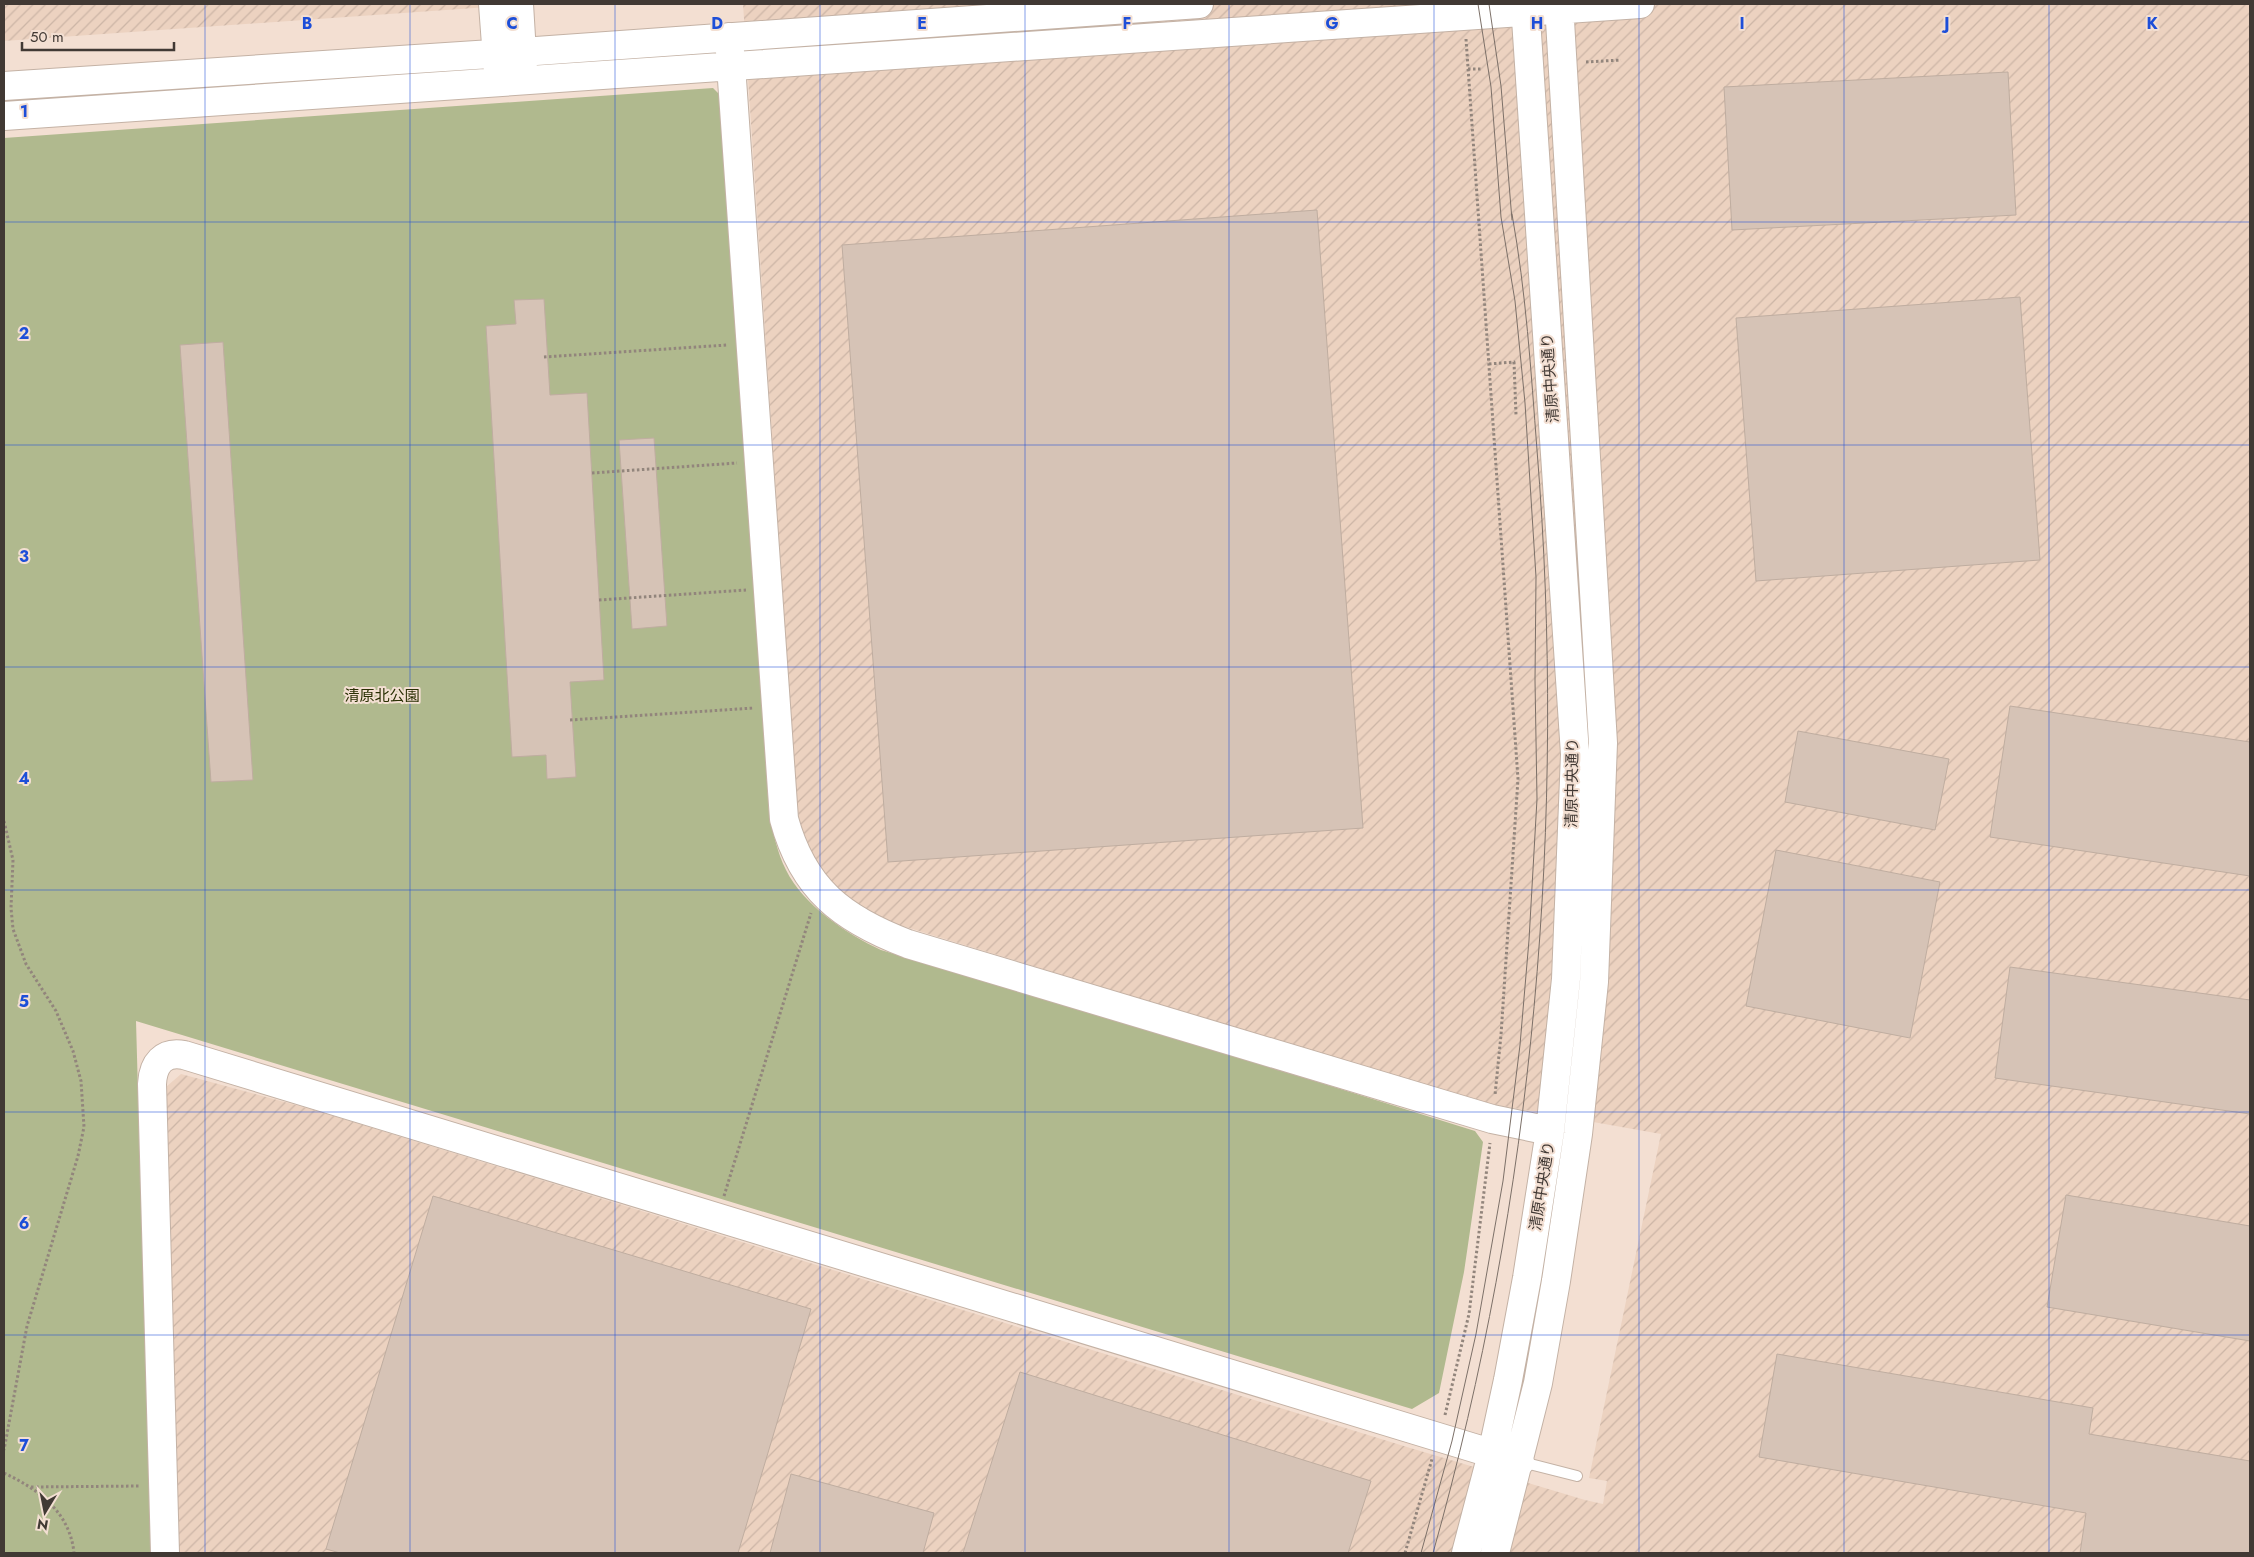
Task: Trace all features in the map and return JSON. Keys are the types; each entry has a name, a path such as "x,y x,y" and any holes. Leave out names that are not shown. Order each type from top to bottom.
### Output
{"street":[{"path":"493,4 509,53 511,80"},
{"path":"509,53 519,4"},
{"path":"4,86 509,53 1199,4"},
{"path":"4,116 732,66 1525,7 1640,4"},
{"name":"清原中央通り","path":"1495,1553 1520,1462 1538,1383 1578,1134 1594,982 1603,753 1559,6"},
{"name":"清原中央通り","path":"1466,1553 1492,1454 1510,1370 1550,1131 1566,979 1575,754 1525,7"},
{"path":"730,37 784,818 790,840 800,862 813,882 830,901 855,920 881,934 908,944 1492,1119 1550,1131"},
{"path":"165,1553 152,1084 160,1059 172,1054 184,1055 241,1072 1520,1462"}],"lane":[{"path":"1520,1462 1577,1476"}],"path":[{"path":"1466,34 1518,779 1501,1035 1494,1102"},
{"path":"1583,62 1621,60"},
{"path":"1468,69 1482,68"},
{"path":"544,357 730,345"},
{"path":"1489,364 1514,362 1516,415"},
{"path":"592,473 738,463"},
{"path":"599,600 747,590"},
{"path":"570,720 755,708"},
{"path":"4,821 12,860 11,908 14,930 26,964 56,1011 73,1051 81,1081 84,1127 78,1156 27,1326 4,1450"},
{"path":"722,1204 812,910"},
{"path":"1405,1553 1452,1393 1469,1314 1490,1137"},
{"path":"4,1473 31,1487 55,1508 67,1524 73,1542 74,1553"},
{"path":"31,1487 142,1486"}],"shaded area":[{"path":"4,4 533,4 4,41"},
{"path":"743,4 2250,4 2250,1553 179,1553 166,1087 181,1074 314,1110 1407,1447 1603,1504 1607,1481 1589,1478 1661,1134 1474,1101 883,920 855,905 832,885 814,858 800,823 797,807"}],"green space":[{"name":"清原北公園","path":"713,88 721,96 769,812 778,849 786,870 803,895 827,917 854,936 881,950 1475,1131 1483,1142 1464,1272 1439,1393 1412,1409 136,1021 151,1553 4,1553 4,138"}],"building":[{"path":"2008,72 2016,215 1732,230 1724,87"},
{"path":"1317,210 1363,828 888,862 842,245"},
{"path":"2020,297 2040,560 1756,581 1736,318"},
{"path":"544,299 550,395 587,393 604,680 570,682 576,777 547,779 546,755 512,757 486,326 516,324 514,300"},
{"path":"223,342 253,780 211,782 180,345"},
{"path":"654,438 667,626 632,629 619,440"},
{"path":"2010,706 2250,742 2250,876 1990,837"},
{"path":"1798,731 1949,759 1935,830 1785,802"},
{"path":"1776,850 1940,882 1910,1038 1746,1006"},
{"path":"2010,967 2250,1000 2250,1114 1995,1078"},
{"path":"2066,1195 2250,1226 2250,1341 2047,1307"},
{"path":"433,1196 811,1309 738,1553 340,1553 326,1549"},
{"path":"1777,1354 2093,1408 2089,1434 2250,1461 2250,1553 2080,1553 2086,1513 1759,1457"},
{"path":"1020,1372 1371,1481 1348,1553 963,1553"},
{"path":"791,1474 934,1513 923,1553 770,1553"}],"tram line":[{"path":"1421,1553 1452,1441 1476,1334 1503,1181 1520,1045 1529,940 1537,799 1536,577 1525,403 1515,301 1501,217 1491,87 1478,4"},
{"path":"1489,4 1501,86 1512,220"},
{"path":"1433,1553 1468,1418 1496,1282 1518,1145 1534,1006 1544,867 1548,728 1545,589 1530,361 1521,273 1512,214"}]}
